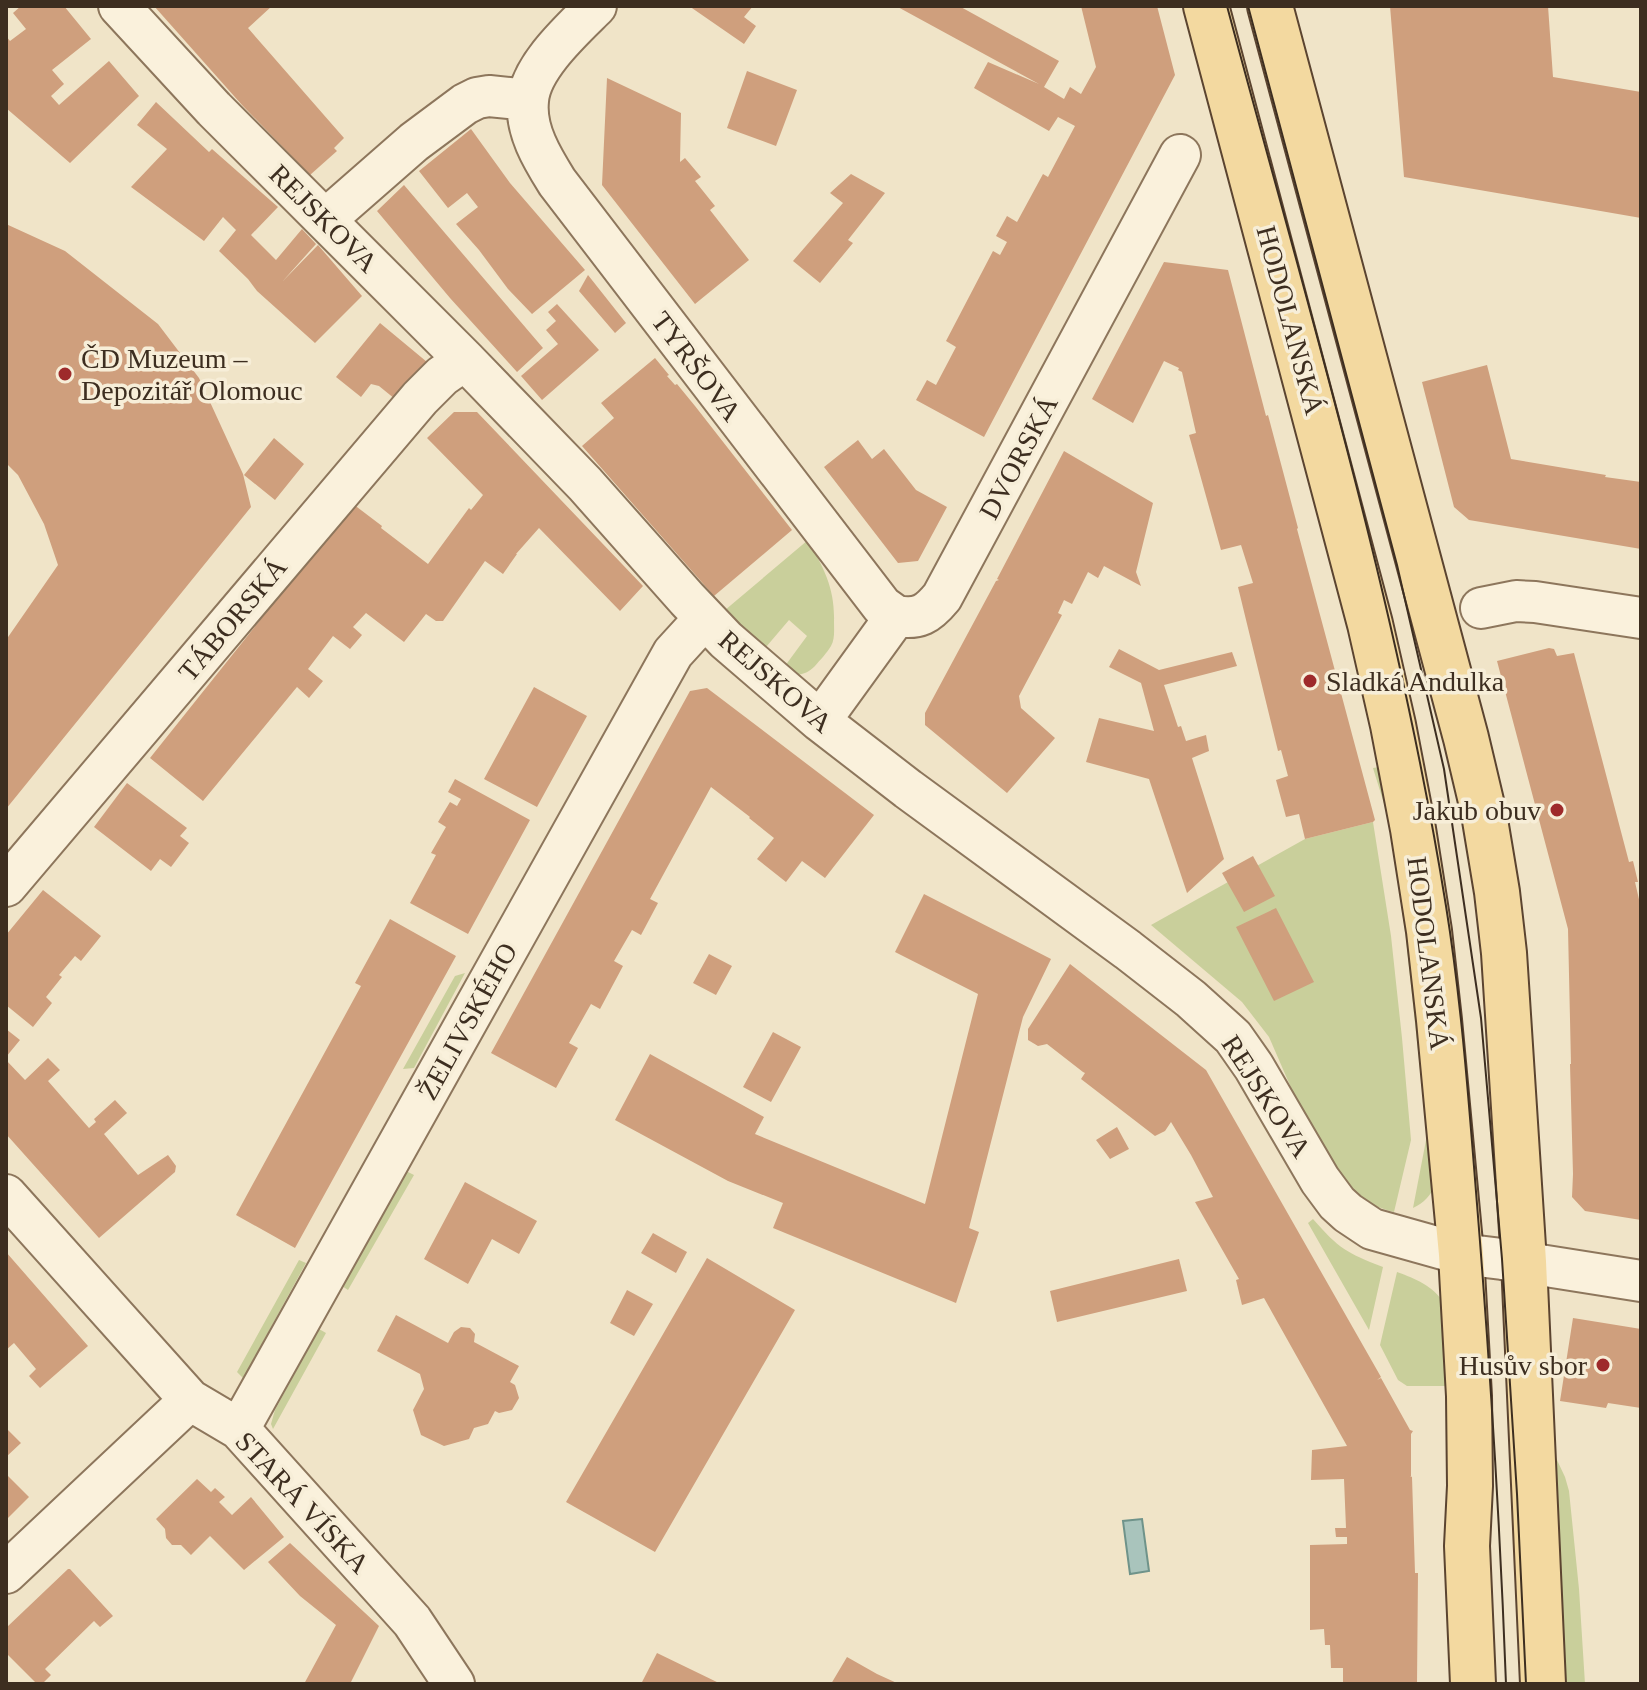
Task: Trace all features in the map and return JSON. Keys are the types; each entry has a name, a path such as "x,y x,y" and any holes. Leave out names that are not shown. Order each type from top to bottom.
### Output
{"main road":[{"name":"HODOLANSKÁ","path":"1206,6 1341,508 1393,725 1492,1258 1469,1396 1467,1546 1473,1684"},
{"path":"1270,6 1455,697 1484,814 1497,892 1504,953 1492,1258 1543,1684"}],"street":[{"name":"REJSKOVA","path":"119,6 214,109 585,484 706,620 820,721 1128,950 1220,1024 1244,1051 1320,1180 1348,1213 1372,1229 1492,1258 1641,1281"},
{"path":"326,219 414,142 465,104 489,96 528,100 535,78 546,60 561,40 596,6"},
{"name":"TYRŠOVA","path":"528,100 532,134 557,182 882,606 896,616"},
{"name":"DVORSKÁ","path":"896,616 920,616 932,610 942,597 1180,155"},
{"name":"TÁBORSKÁ","path":"6,886 420,398 465,360"},
{"path":"1481,608 1516,601 1641,618"},
{"path":"820,721 896,616"},
{"name":"ŽELIVSKÉHO","path":"239,1429 673,653 706,620"},
{"name":"STARÁ VÍSKA","path":"6,1195 190,1400 239,1429 412,1621 454,1684"},
{"path":"6,1573 190,1400"}],"green space":[{"path":"808,540 830,589 834,634 831,646 815,666 804,674 791,674 782,670 807,636 789,620 760,654 718,616"},
{"path":"1386,766 1397,825 1436,1184 1427,1198 1413,1208 1427,1135 1406,939 1389,820 1373,768"},
{"path":"1373,822 1391,936 1411,1140 1394,1212 1351,1192 1302,1113 1269,1037 1242,1002 1151,925 1305,839"},
{"path":"465,973 414,1068 403,1069 455,976"},
{"path":"406,1171 414,1175 348,1290 342,1286"},
{"path":"1313,1219 1344,1249 1383,1267 1369,1330 1308,1223"},
{"path":"299,1260 306,1263 243,1378 237,1372"},
{"path":"1397,1272 1429,1287 1444,1303 1454,1386 1407,1386 1398,1380 1380,1345"},
{"path":"319,1329 326,1333 273,1429 271,1424 275,1410"},
{"path":"1549,1443 1569,1491 1585,1684 1561,1684"}],"water":[{"path":"1142,1519 1149,1571 1130,1574 1123,1521"}],"building":[{"path":"21,6 64,6 91,39 52,70 64,84 51,96 59,105 109,61 139,96 70,163 6,108 6,36 10,41 26,29 13,13"},
{"path":"154,6 272,6 248,28 344,138 334,148 337,151 310,175 242,105"},
{"path":"689,6 753,6 744,17 756,26 744,44"},
{"path":"896,6 959,6 1059,61 1044,87 1064,99 1070,87 1081,94 1096,67 1081,6 1157,6 1175,75 984,437 916,400 927,380 936,385 956,347 946,341 993,251 1000,255 1007,242 996,236 1007,216 1017,222 1043,174 1048,177 1075,126 1058,117 1049,131 974,88 988,62 1039,84"},
{"path":"1390,6 1548,6 1553,77 1641,92 1641,218 1404,177"},
{"path":"747,71 797,90 776,146 727,128"},
{"path":"607,78 681,113 680,162 685,158 701,177 695,181 715,206 710,210 749,260 695,304 602,185"},
{"path":"156,102 209,152 212,149 278,207 251,235 276,260 302,229 316,244 282,282 318,245 362,296 315,343 257,291 219,251 236,230 223,217 204,241 131,187 167,149 137,125"},
{"path":"471,129 510,183 585,270 532,314 456,224 478,207 467,193 448,208 419,171"},
{"path":"851,174 885,193 848,240 853,243 820,283 793,261 843,203 830,193"},
{"path":"404,185 543,348 517,372 377,211"},
{"path":"6,224 65,251 158,324 199,378 243,474 251,507 6,809 6,640 58,565 44,524 18,475 6,463"},
{"path":"1164,262 1228,270 1375,820 1373,822 1305,839 1299,814 1286,817 1276,780 1288,776 1281,750 1278,751 1238,587 1253,583 1241,545 1221,550 1189,435 1196,433 1182,372 1164,361 1133,423 1092,399"},
{"path":"588,275 626,323 615,333 579,291"},
{"path":"557,304 599,350 542,400 521,376 558,344 546,330 556,321 548,312"},
{"path":"380,323 433,367 395,399 379,386 371,384 361,397 336,377"},
{"path":"655,358 792,530 714,596 582,446 614,418 601,403"},
{"path":"1487,365 1511,459 1641,482 1641,549 1469,520 1454,507 1422,382"},
{"path":"454,412 477,412 643,586 620,611 539,528 503,574 485,561 443,621 436,621 426,614 404,642 366,613 353,627 362,635 350,649 333,636 308,669 323,681 309,698 297,687 203,801 150,758 353,504 428,564 469,508 471,510 483,495 427,438"},
{"path":"274,438 304,464 275,500 244,475"},
{"path":"858,440 872,459 884,449 916,490 947,507 918,561 898,563 824,467"},
{"path":"1064,451 1153,503 1136,572 1141,586 1104,566 1098,578 1088,572 1072,604 1064,600 1058,613 1062,615 1019,696 1021,708 1055,738 1007,793 925,725 925,713 999,580"},
{"path":"1119,649 1159,670 1232,652 1237,666 1164,685 1186,741 1206,735 1209,751 1192,758 1224,859 1187,893 1149,779 1086,762 1099,718 1154,731 1141,683 1109,667"},
{"path":"1554,649 1557,656 1574,653 1629,862 1633,861 1638,882 1635,882 1641,908 1641,1220 1585,1211 1572,1197 1568,929 1497,661"},
{"path":"534,687 587,716 537,807 484,779"},
{"path":"707,688 874,815 825,878 802,861 786,882 757,859 774,838 711,787 650,899 658,903 641,935 632,930 614,961 623,966 600,1009 591,1004 569,1043 578,1048 556,1088 491,1053 690,691"},
{"path":"455,779 530,820 468,934 410,903 436,855 431,853 446,827 438,822 450,802 457,806 461,799 448,792"},
{"path":"127,783 187,828 180,836 189,843 171,867 160,859 151,871 94,827"},
{"path":"1253,856 1275,896 1244,912 1222,873"},
{"path":"43,890 101,936 81,961 75,956 59,975 62,977 46,997 52,1003 33,1027 6,1005 6,935"},
{"path":"924,894 1051,959 1023,1017 969,1228 979,1232 956,1303 773,1228 783,1203 728,1181 615,1120 650,1054 764,1117 755,1134 925,1204 978,994 895,952"},
{"path":"1276,908 1314,982 1274,1001 1236,927"},
{"path":"390,919 456,956 295,1248 236,1215 361,986 355,983"},
{"path":"709,954 732,966 716,995 693,983"},
{"path":"1070,964 1206,1070 1381,1377 1377,1380 1381,1378 1413,1431 1410,1476 1415,1573 1418,1573 1417,1684 1343,1684 1343,1668 1331,1668 1330,1645 1325,1645 1324,1629 1310,1630 1310,1545 1347,1544 1347,1537 1336,1537 1335,1528 1346,1528 1344,1479 1311,1480 1312,1450 1347,1446 1264,1298 1242,1305 1236,1280 1239,1279 1195,1202 1213,1197 1171,1122 1165,1131 1155,1136 1081,1079 1085,1073 1047,1044 1038,1046 1028,1040 1028,1029"},
{"path":"6,1029 20,1040 6,1057"},
{"path":"773,1032 801,1047 771,1102 743,1087"},
{"path":"48,1058 60,1070 48,1081 89,1128 96,1122 94,1119 115,1100 127,1113 104,1134 138,1175 168,1155 176,1166 175,1172 99,1238 6,1134 6,1060 25,1080"},
{"path":"1117,1127 1129,1149 1110,1159 1096,1140"},
{"path":"465,1182 537,1221 519,1254 492,1239 468,1284 424,1259"},
{"path":"653,1233 687,1252 676,1273 641,1253"},
{"path":"6,1252 88,1346 40,1388 29,1376 36,1369 14,1343 6,1350"},
{"path":"707,1258 795,1310 655,1552 566,1502"},
{"path":"1179,1259 1187,1291 1057,1322 1050,1291"},
{"path":"627,1290 653,1304 634,1336 610,1323"},
{"path":"396,1315 448,1343 461,1327 470,1328 475,1334 474,1342 519,1366 510,1382 515,1385 519,1398 512,1410 495,1411 488,1424 474,1428 469,1439 444,1446 421,1435 413,1410 424,1389 420,1374 377,1351"},
{"name":"Husův sbor","path":"1573,1318 1641,1329 1641,1408 1608,1403 1606,1408 1560,1401"},
{"path":"6,1428 21,1443 6,1457"},
{"path":"6,1474 29,1497 6,1520"},
{"path":"197,1479 211,1492 215,1488 225,1497 219,1502 232,1515 251,1497 284,1537 244,1570 210,1536 191,1555 181,1545 172,1545 166,1538 165,1529 156,1519"},
{"path":"290,1543 379,1626 350,1684 304,1684 336,1625 300,1596 268,1562"},
{"path":"68,1569 113,1616 100,1627 94,1621 45,1669 51,1675 42,1684 37,1684 6,1653 6,1628"},
{"path":"657,1653 721,1684 641,1684"},
{"path":"847,1657 877,1674 899,1684 831,1684"}],"tram line":[{"path":"1227,6 1319,341 1376,566 1426,792 1446,906 1464,1055 1482,1264 1506,1684"},
{"path":"1248,6 1397,565 1444,769 1481,1018 1502,1259 1526,1684"}],"place":[{"name":"ČD Muzeum – Depozitář Olomouc","path":"65,374"},
{"name":"Sladká Andulka","path":"1310,681"},
{"name":"Jakub obuv","path":"1557,810"},
{"name":"Husův sbor","path":"1603,1365"}]}
